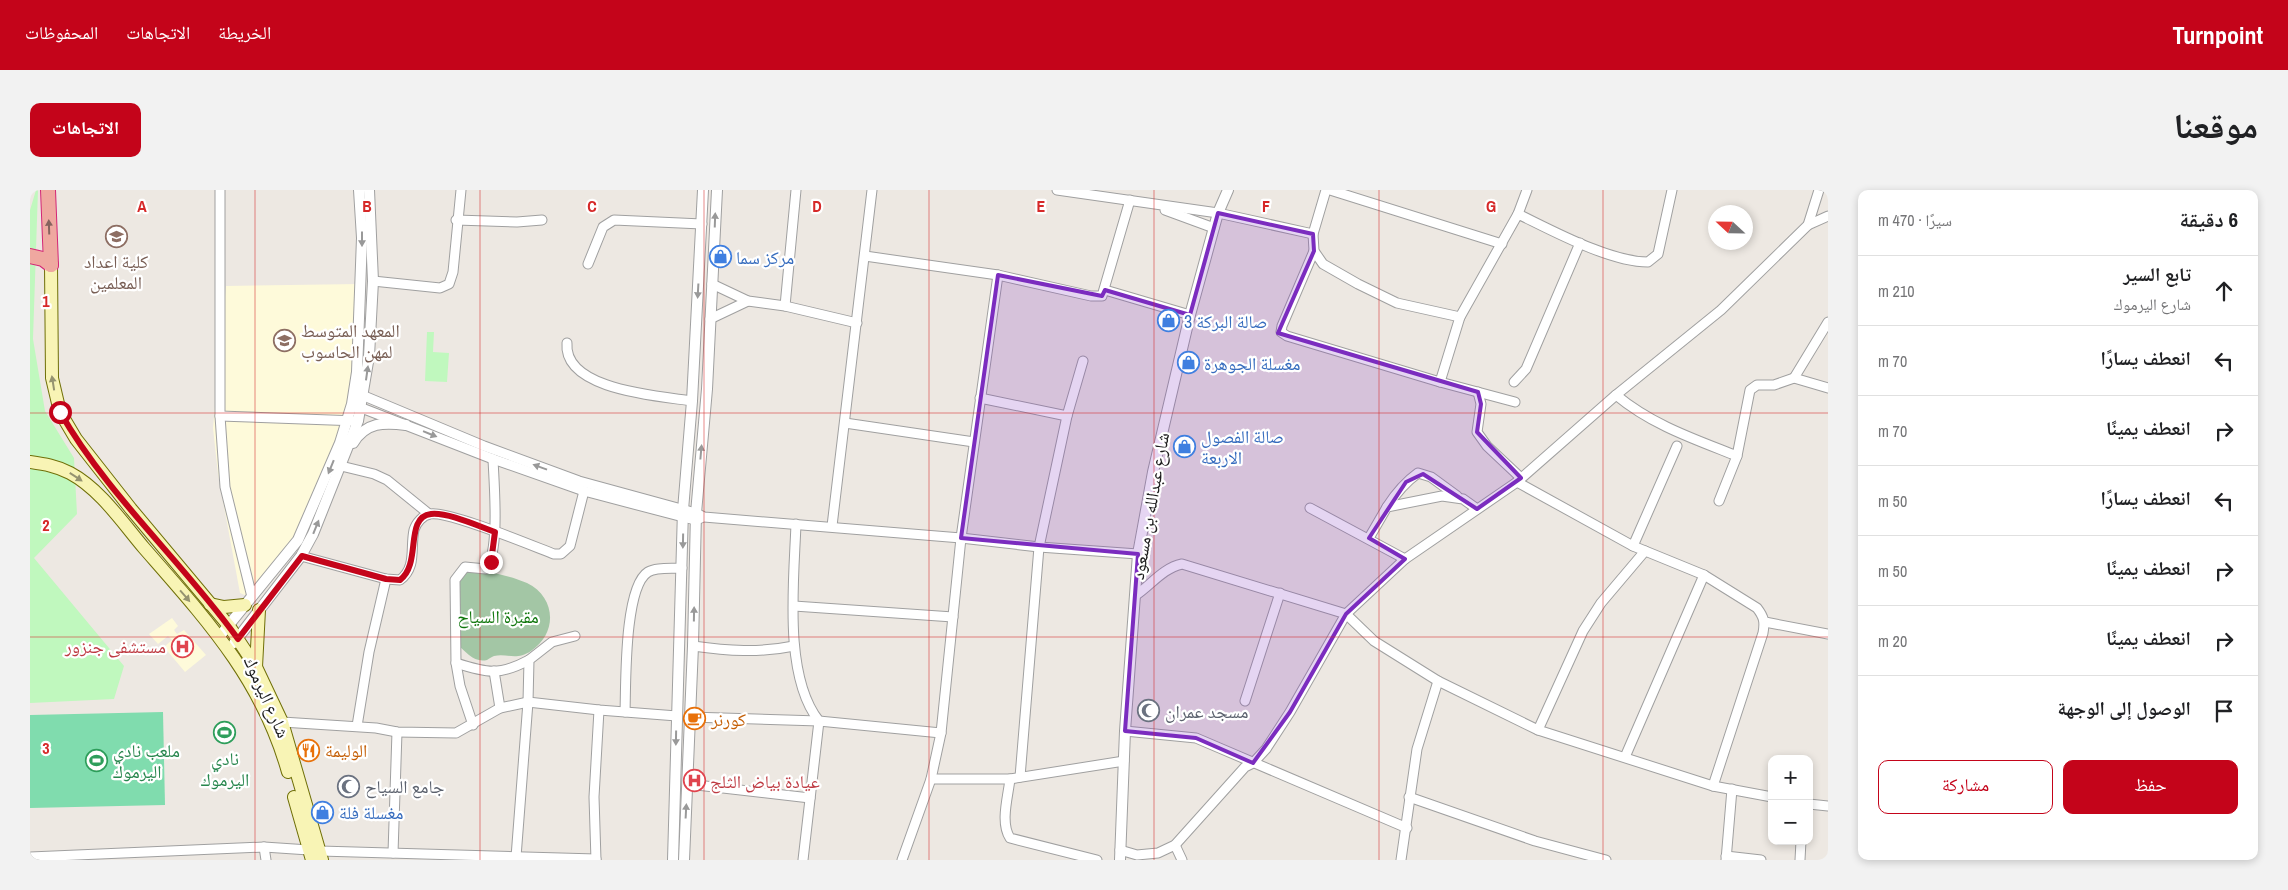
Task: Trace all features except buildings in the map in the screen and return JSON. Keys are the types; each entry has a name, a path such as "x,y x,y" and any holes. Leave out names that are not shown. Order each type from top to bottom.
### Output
{"highway":[{"path":"48,190 51,265"},
{"path":"30,256 51,265"}],"main road":[{"name":"شارع اليرموك","path":"51,265 52,378 60,412 81,446 229,626 256,667 282,722 316,855"},
{"name":"شارع اليرموك","path":"30,462 51,465 69,472 85,482 105,502 229,649 246,674 270,720 316,855"},
{"path":"210,604 224,607 249,601"},
{"path":"256,667 259,610"}],"street":[{"path":"220,190 220,416 225,486 249,601"},
{"path":"359,190 362,238 361,312 357,372 359,394"},
{"path":"229,649 302,556 313,534 346,452 369,356 373,281 369,190"},
{"path":"373,281 440,288 449,284 453,272 456,220 461,200 461,190"},
{"path":"674,860 683,514 692,401 703,190"},
{"path":"684,860 699,516 717,190"},
{"path":"785,306 796,190"},
{"path":"832,526 872,190"},
{"path":"1057,190 1218,214 1313,234"},
{"name":"شارع عبدالله بن مسعود","path":"1120,855 1125,731 1138,554 1153,472 1190,315 1218,214 1228,190"},
{"path":"1326,190 1313,234 1314,251 1281,332 1287,336 1440,382 1515,402"},
{"path":"1330,190 1502,244"},
{"path":"1440,382 1460,317 1518,214 1527,190"},
{"path":"1518,214 1580,242 1624,259 1648,262 1658,254 1672,190"},
{"path":"1808,225 1819,190"},
{"path":"865,256 998,275 1091,296 1102,296 1130,200"},
{"path":"1148,203 1214,228"},
{"path":"1120,855 1158,853 1175,845 1245,767 1253,763 1266,749 1290,712 1346,614 1405,559 1519,480 1616,395 1721,310 1808,225 1828,216"},
{"path":"456,220 517,222 542,220"},
{"path":"588,264 603,227 614,220 702,224"},
{"path":"1514,382 1526,369 1580,242"},
{"path":"1314,251 1323,264 1397,303 1460,317"},
{"path":"902,860 931,779 941,733 961,538 998,275"},
{"path":"712,284 748,301 785,306 857,323"},
{"path":"1105,290 1190,315"},
{"path":"710,319 748,301"},
{"path":"1794,378 1828,322"},
{"path":"567,343 566,354 575,368 594,380 635,393 692,401"},
{"path":"1020,777 1039,547 1067,416 1083,361"},
{"path":"1719,501 1737,456 1750,390 1757,385 1774,385 1794,378 1828,388"},
{"path":"1478,392 1481,404 1477,432 1487,446 1519,480 1632,546 1704,575 1756,608 1765,622 1828,634"},
{"path":"359,394 484,446 579,481 683,514"},
{"path":"1616,395 1634,410 1656,423 1737,456"},
{"path":"980,398 1067,416"},
{"path":"357,405 493,460 584,491 683,514 832,526 1039,547 1138,554"},
{"path":"220,416 352,421"},
{"path":"219,637 298,540 352,421"},
{"path":"845,422 974,442"},
{"path":"346,452 365,428 386,423 406,425"},
{"path":"1632,546 1676,446"},
{"path":"473,725 460,686 456,664 455,580 465,567 486,569 491,562 495,532 493,460"},
{"path":"341,466 374,474 387,480 429,514"},
{"path":"1369,538 1396,493 1406,482 1418,474 1431,477 1478,509"},
{"path":"302,556 386,579 400,580 412,566 414,529 420,520 429,514 441,514 554,554 561,554 570,546 584,491"},
{"path":"1388,507 1442,496 1453,496 1463,499"},
{"path":"1310,508 1405,559"},
{"path":"796,524 794,646 803,696 819,721 803,860"},
{"path":"1538,730 1584,631 1601,602 1645,551"},
{"path":"1136,595 1149,587 1166,570 1182,564 1346,614 1374,641 1438,681 1538,730 1712,786 1768,796"},
{"path":"625,712 630,615 634,594 642,576 648,572 682,568"},
{"path":"1625,757 1704,575"},
{"path":"357,726 369,652 386,579"},
{"path":"1245,701 1280,594"},
{"path":"794,606 953,617"},
{"path":"1712,786 1765,622"},
{"path":"456,664 482,671 510,670 529,660 552,642 575,636"},
{"path":"693,646 759,652 794,646"},
{"path":"516,857 528,702 529,660"},
{"path":"494,671 500,708"},
{"path":"1401,860 1417,749 1438,681"},
{"path":"282,722 357,726 397,732 456,733 500,708 528,702 677,716"},
{"path":"30,857 162,856 264,847 316,855 393,853 596,860 594,797 599,710"},
{"path":"690,717 819,721 941,733"},
{"path":"1125,731 1196,738 1407,828"},
{"path":"393,853 397,732"},
{"path":"931,779 1010,779 1124,761"},
{"path":"1010,779 1006,822 1006,831 1010,838 1097,860"},
{"path":"688,784 810,798"},
{"path":"1732,790 1726,858 1761,860"},
{"path":"1410,797 1535,841 1606,860"},
{"path":"1813,804 1828,806"},
{"path":"1175,845 1182,860"},
{"path":"1800,860 1801,845"},
{"path":"264,847 266,860"}],"highlighted area":[{"path":"1218,213 1313,234 1314,251 1278,333 1478,392 1481,404 1477,432 1521,478 1477,509 1423,474 1406,482 1369,538 1405,559 1346,614 1290,712 1253,763 1196,738 1125,731 1138,554 961,538 998,275 1102,296 1105,290 1190,315"}],"shaded area":[{"path":"360,284 351,388 343,428 293,543 247,596 240,593 218,474 213,428 226,286"},
{"name":"مستشفى جنزور","path":"172,618 178,626 174,630 177,634 184,630 206,655 185,672 164,647 172,640 168,636 158,644 149,634"}],"green space":[{"path":"36,190 38,190 33,339 45,411 74,458 77,514 34,558 124,666 114,699 30,703 30,210"},
{"path":"427,332 434,332 433,352 449,353 447,382 425,381"},
{"name":"مقبرة السياح","path":"463,567 512,577 537,589 544,597 550,616 546,635 540,643 531,651 521,656 499,655 482,661 471,656 458,645 456,586"},
{"name":"ملعب نادي اليرموك","path":"163,712 165,805 30,808 30,715"}],"place":[{"name":"كلية اعداد المعلمين","path":"116,236"},
{"name":"مركز سما","path":"720,257"},
{"name":"صالة البركة 3","path":"1168,321"},
{"name":"المعهد المتوسط لمهن الحاسوب","path":"285,340"},
{"name":"مغسلة الجوهرة","path":"1188,363"},
{"name":"صالة الفصول الاربعة","path":"1185,446"},
{"name":"مستشفى جنزور","path":"182,646"},
{"name":"مسجد عمران","path":"1149,711"},
{"name":"كورنر","path":"695,719"},
{"name":"نادي اليرموك","path":"225,733"},
{"name":"الوليمة","path":"309,750"},
{"name":"ملعب نادي اليرموك","path":"97,760"},
{"name":"عيادة بياض الثلج","path":"694,781"},
{"name":"جامع السياح","path":"349,786"},
{"name":"مغسلة فلة","path":"323,812"}],"route":[{"path":"60,412 76,440 130,509 238,639 302,556 386,579 400,580 412,566 414,529 420,520 429,514 441,514 495,532 491,562"}]}
